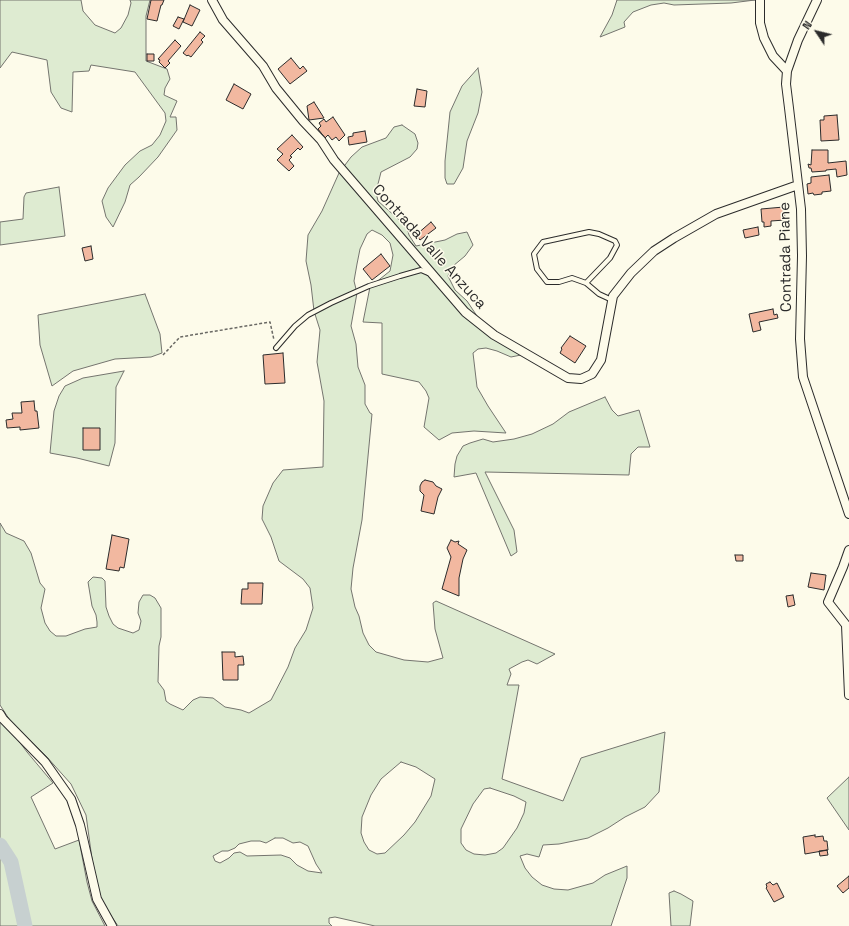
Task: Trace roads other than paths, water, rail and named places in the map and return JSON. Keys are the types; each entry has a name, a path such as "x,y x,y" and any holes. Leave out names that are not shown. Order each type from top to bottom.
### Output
{"street":[{"name":"Contrada Valle Anzuca","path":"212,0 223,20 263,66 276,88 303,121 322,140 334,160 465,312 494,335 568,378 580,379 592,374 601,360 613,296 621,284 654,251 716,214 798,185"},
{"path":"760,0 760,24 764,38 774,56 787,70"},
{"name":"Contrada Piane","path":"817,0 798,40 787,70 786,84 801,209 802,256 800,339 803,377 849,514"},
{"path":"849,550 828,602 846,625 849,695"},
{"path":"0,714 44,762 71,799 80,825 97,900 112,926"}],"lane":[{"path":"586,283 610,258 617,246 614,241 600,234 589,232 543,242 534,254 537,269 547,282 559,282 572,278 586,283 599,294 612,300"},
{"path":"276,348 295,326 308,316 331,303 369,286 421,270 436,277"}],"waterway":[{"path":"0,845 11,862 25,926"}]}
